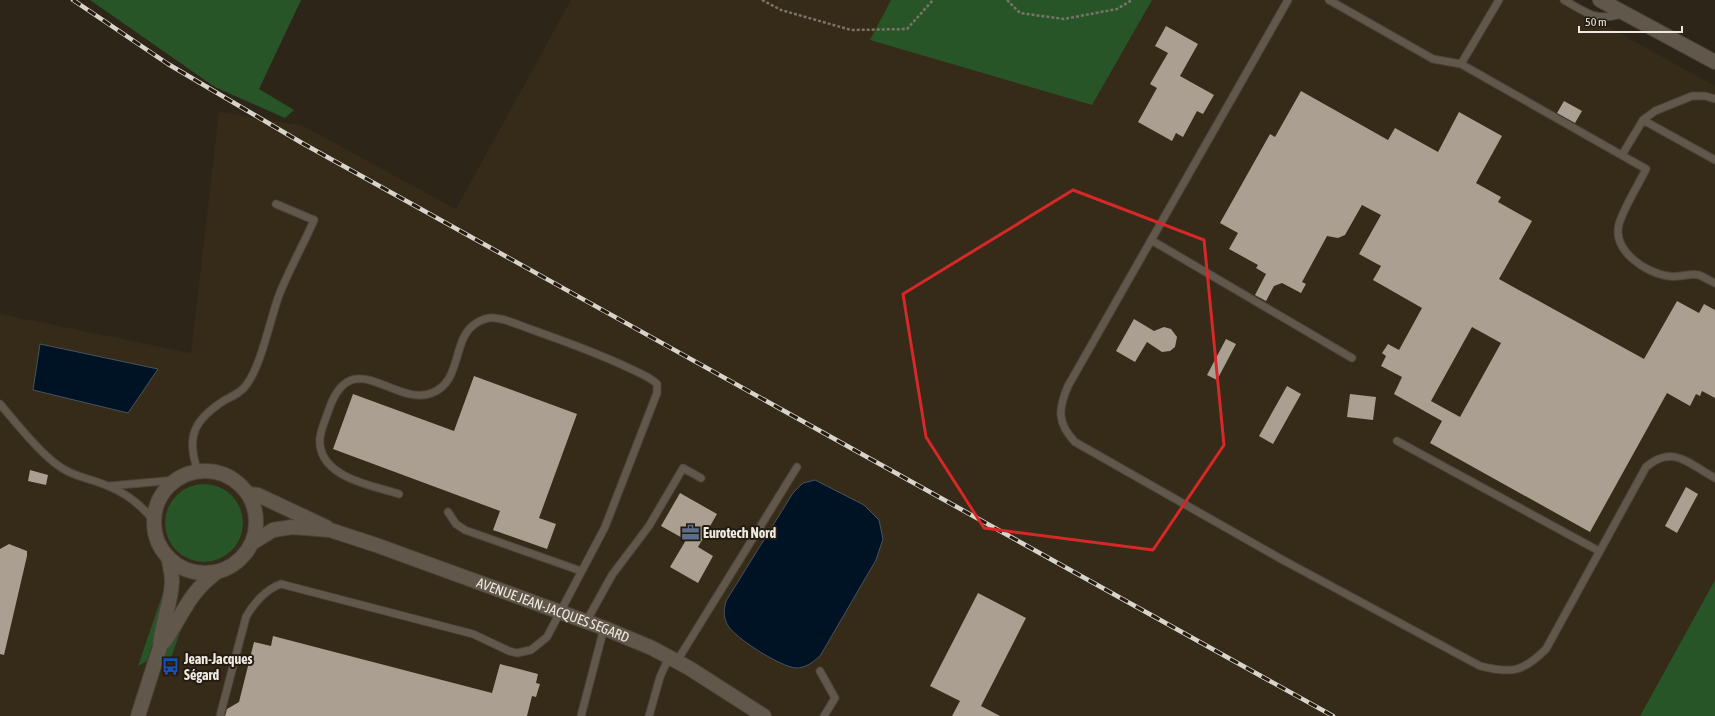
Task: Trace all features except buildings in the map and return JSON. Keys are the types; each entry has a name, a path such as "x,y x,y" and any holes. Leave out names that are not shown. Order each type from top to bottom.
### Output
{"street":[{"path":"1600,0 1715,62"},
{"path":"138,716 160,647 193,593 204,581 238,561 252,543 256,531 254,506 248,494 232,478 209,471 198,471 186,474 176,480 160,498 154,521 157,541 168,557 178,566 190,571 204,573 217,572"},
{"name":"AVENUE JEAN-JACQUES SEGARD","path":"248,494 258,495 309,518 330,530 604,628 673,659 764,716"},
{"name":"AVENUE JEAN-JACQUES SEGARD","path":"252,543 265,534 283,528 330,530"},
{"path":"160,647 160,637 172,585 168,557"}],"lane":[{"path":"1288,0 1151,240 1062,400 1060,414 1066,433 1075,442 1295,566 1480,666 1500,671 1517,670 1532,663 1546,649 1646,467 1658,458 1665,455 1675,456 1715,478"},
{"path":"1329,0 1433,59 1461,64 1646,169 1619,224 1619,237 1628,255 1637,263 1669,277 1700,276 1715,283"},
{"path":"1461,64 1499,0"},
{"path":"1564,0 1594,18 1618,16 1620,11"},
{"path":"1622,155 1643,120 1654,111 1692,96 1705,96 1715,99"},
{"path":"1643,120 1715,160"},
{"path":"198,471 192,447 196,427 203,417 237,394 247,384 265,342 279,296 314,220 276,204"},
{"path":"1151,240 1352,358"},
{"path":"220,716 246,618 261,597 281,584 473,634 509,651 517,653 531,650 547,636 604,527 658,390 657,384 652,379 602,356 502,319 490,318 475,323 468,331 448,381 437,391 424,395 409,394 367,379 352,381 344,385 334,395 320,438 323,456 331,468 343,475 399,494"},
{"path":"0,404 38,446 60,467 109,486 138,504 154,521"},
{"path":"1397,441 1599,551"},
{"path":"649,716 660,677 797,467"},
{"path":"586,622 620,562 649,526 683,468 701,478"},
{"path":"109,486 176,480"},
{"path":"448,512 456,524 464,530 581,571"},
{"path":"581,716 604,628"},
{"path":"820,670 835,698 824,716"}],"path":[{"path":"762,0 781,10 851,30 907,29 933,0"},
{"path":"1007,0 1020,13 1064,19 1117,9 1132,0"}],"highlighted area":[{"path":"1073,190 1204,240 1224,445 1153,550 984,528 926,437 903,294"}],"shaded area":[{"path":"571,0 1560,0 1715,86 1715,580 1640,716 0,716 0,314 191,353 219,112 303,126 456,209"}],"green space":[{"path":"90,0 301,0 259,89 294,110 285,118 215,87"},
{"path":"891,0 1152,0 1092,105 870,40"},
{"path":"204,484 219,487 232,495 240,508 243,523 240,538 232,551 219,559 204,562 189,559 176,551 168,538 165,523 168,508 176,495 189,487"},
{"path":"1715,580 1715,716 1640,716"},
{"path":"166,584 156,633 147,661 138,666"},
{"path":"188,609 169,664 165,655"}],"water":[{"path":"40,344 158,369 128,413 33,390"},
{"path":"815,480 864,505 879,520 883,539 876,560 820,656 806,666 796,668 780,663 758,651 739,637 727,624 724,610 726,601 793,493 803,483"}],"railway":[{"path":"73,0 168,64 302,143 1333,716"}],"place":[{"name":"Eurotech Nord","path":"690,533"},
{"name":"Jean-Jacques Ségard","path":"171,667"}]}
